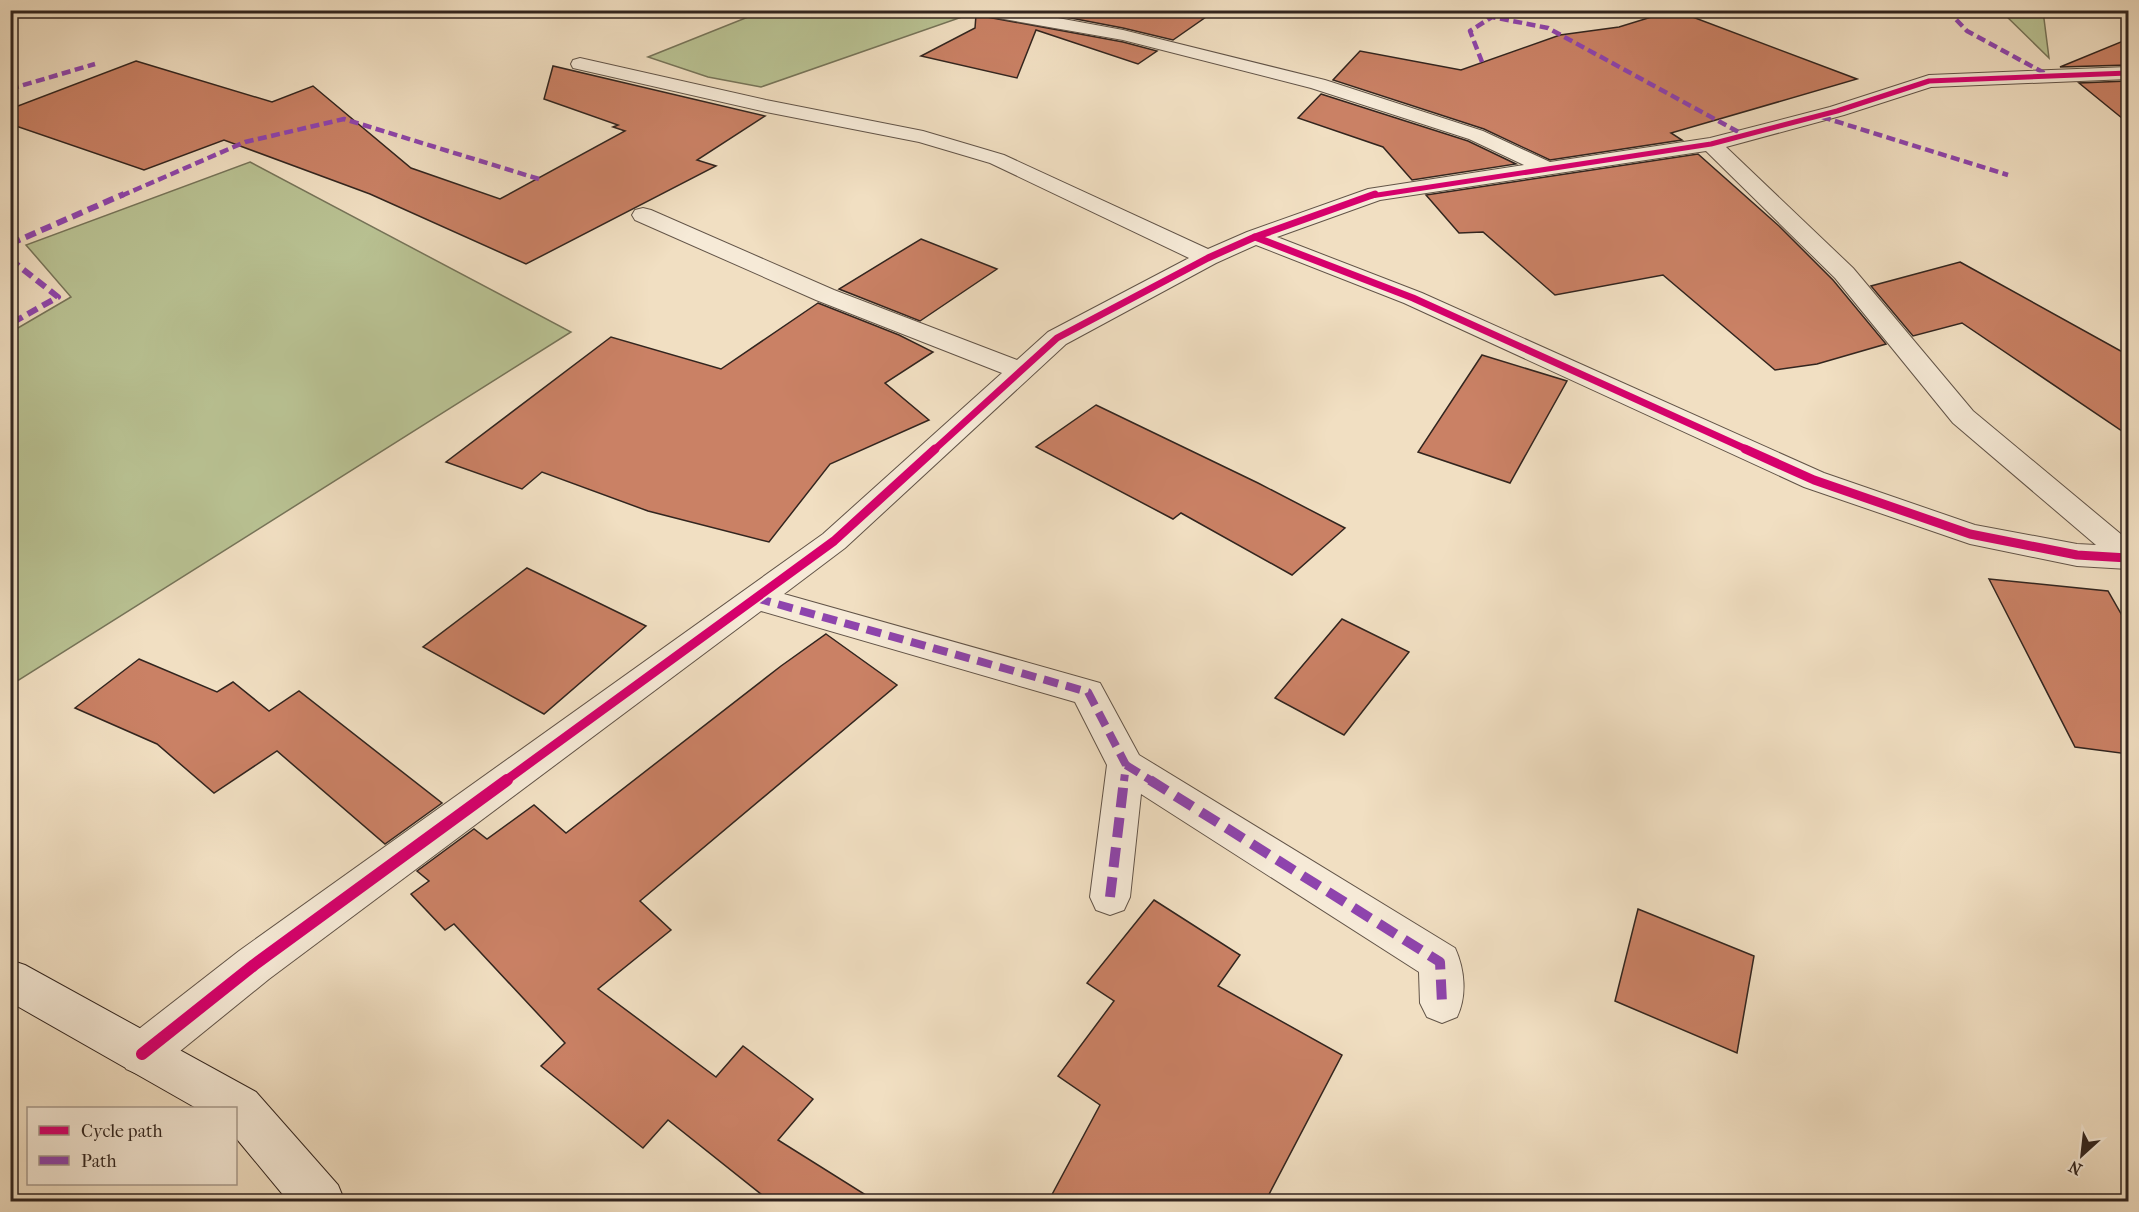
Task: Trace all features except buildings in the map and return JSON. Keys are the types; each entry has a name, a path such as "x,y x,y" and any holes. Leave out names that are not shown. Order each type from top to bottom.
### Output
{"street":[{"path":"981,10 1124,35 1318,84 1476,135 1548,168"},
{"path":"580,64 766,106 923,137 997,159 1208,258"},
{"path":"142,1054 254,965 834,541 1058,338 1208,258 1255,237 1376,194 1711,144 1837,111 1929,81 2128,73"},
{"path":"1711,144 1844,273 1963,417 2128,557"},
{"path":"643,215 825,295 1020,371"},
{"path":"1255,237 1413,298 1814,480 1970,534 2077,555 2128,557"},
{"path":"756,598 1088,692 1126,765 1440,962 1442,1004"},
{"path":"1110,897 1126,765"},
{"path":"10,979 240,1108 321,1202"}],"green space":[{"path":"763,11 930,11 962,17 761,87 708,77 648,57"},
{"path":"2001,11 2043,11 2049,58"},
{"path":"250,162 571,332 11,685 11,332 71,297 26,245"}],"marked path":[{"path":"1458,10 1492,17"},
{"path":"1947,10 1967,31 2046,74"},
{"path":"1482,62 1470,31 1492,17 1548,28 1744,135"},
{"path":"10,89 95,64"},
{"path":"1822,117 2008,175"},
{"path":"10,244 245,142 344,119 539,179"},
{"path":"10,259 58,297 10,324"},
{"path":"756,598 1088,692 1126,765 1110,897"},
{"path":"1126,765 1440,962 1442,1003"}],"cycle path":[{"path":"142,1054 254,965 834,541 1057,338 1208,258 1255,237 1376,194 1711,144 1837,111 1929,81 2128,73"},
{"path":"1255,237 1413,298 1814,480 1970,534 2077,555 2128,558"}]}
